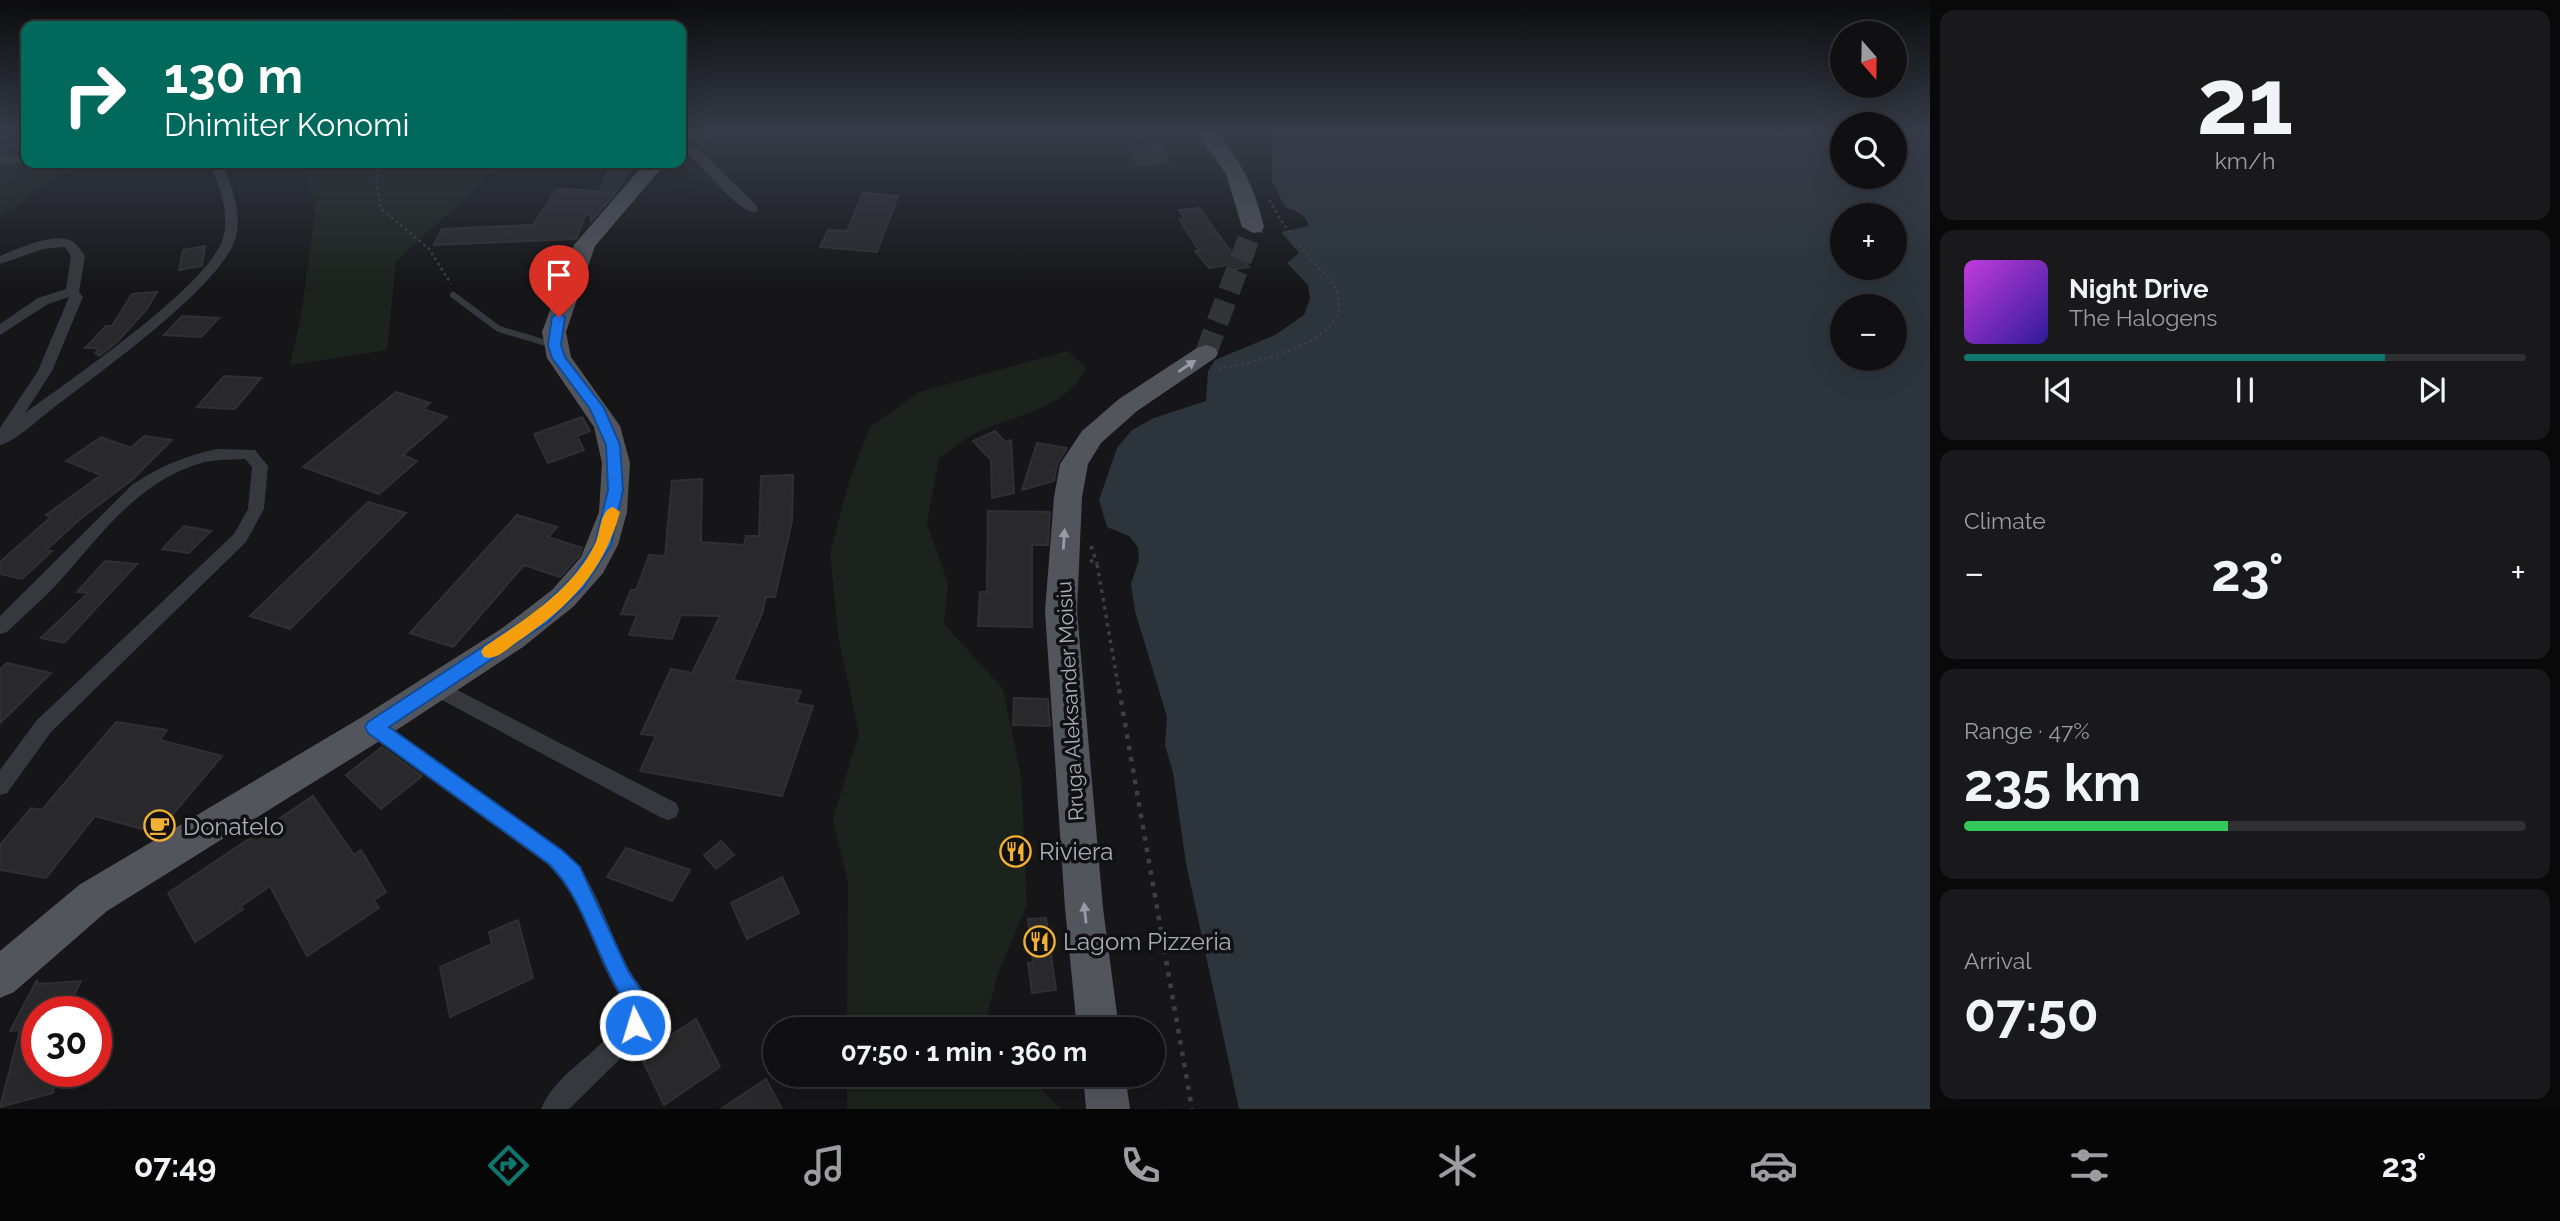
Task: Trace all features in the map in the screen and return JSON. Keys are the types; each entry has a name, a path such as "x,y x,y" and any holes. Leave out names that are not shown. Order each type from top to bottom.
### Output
{"main road":[{"path":"0,978 93,898 436,687 542,617 578,583 603,545 615,490 613,445 602,417 564,366 554,345 559,317 585,245 640,182"},
{"path":"1241,182 1253,227"},
{"name":"Rruga Aleksander Moisiu","path":"1097,1017 1084,908 1061,611 1077,545 1074,464 1091,437 1128,405 1207,362"},
{"path":"1105,1087 1108,1109"}],"street":[{"path":"0,440 162,316 218,263 229,242 230,217 225,182"},
{"path":"722,182 737,199 753,209"},
{"path":"0,260 41,245 68,243 78,256 72,292 76,297 44,371 0,440"},
{"path":"0,331 39,303 58,294 72,292"},
{"path":"0,627 50,579 122,501 159,472 203,457 229,452 249,454 260,466 256,509 240,538 44,726 0,786"},
{"path":"436,687 668,810"},
{"path":"374,727 556,858 573,874 621,979 640,1005 635,1025 620,1046 563,1094 554,1109"}],"lane":[{"path":"456,298 486,325 503,334 554,345"}],"path":[{"path":"376,182 380,208 432,251 456,298"},
{"path":"1207,362 1274,357 1305,344 1332,325 1338,304 1335,288 1290,232"},
{"path":"1077,545 1097,564 1192,1109"},
{"path":"1077,545 1097,564"}],"shaded area":[{"path":"0,182 53,182 0,217"},
{"path":"307,182 483,182 396,261 387,350 290,365 301,316 316,204"},
{"path":"1272,182 1830,182 1830,189 1907,189 1907,182 1930,182 1930,1109 1239,1109 1186,863 1173,773 1165,745 1167,717 1135,611 1131,584 1139,560 1138,547 1129,536 1107,527 1099,500 1117,448 1132,430 1154,418 1206,401 1208,371 1215,360 1275,335 1304,315 1310,299 1308,285 1287,263 1299,253 1281,232 1309,226 1297,212 1285,207"},
{"path":"1068,351 1086,368 1065,394 1052,402 1038,410 975,433 939,458 927,523 948,584 944,624 1003,689 1021,777 1027,905 999,971 986,1017 847,1017 848,883 833,819 859,734 839,640 830,553 849,482 870,427 919,392"},
{"path":"847,1087 1038,1087 1061,1109 847,1109"}],"building":[{"path":"604,182 622,182 591,221 591,215 586,214 576,239 434,245 442,229 533,225 557,189 600,191"},
{"path":"863,193 898,196 877,252 820,247 828,230 847,231"},
{"path":"1199,208 1232,253 1238,252 1249,267 1231,270 1228,265 1209,268 1195,251 1199,251 1180,220 1185,219 1179,210"},
{"path":"205,246 202,266 179,270 183,250"},
{"path":"157,292 147,309 117,342 99,356 95,353 99,348 85,348 106,326 112,326 132,294"},
{"path":"182,316 219,318 201,337 164,335"},
{"path":"224,376 261,378 235,409 197,407"},
{"path":"396,392 430,403 423,409 447,417 403,455 417,461 379,494 303,467"},
{"path":"582,417 590,431 577,436 584,450 548,463 534,434"},
{"path":"995,431 1005,442 1011,440 1014,493 992,498 991,460 973,441"},
{"path":"144,436 172,440 133,479 80,519 46,550 52,551 22,579 0,574 0,562 51,517 46,515 101,475 66,461 101,437 131,448"},
{"path":"1037,443 1067,448 1057,464 1054,481 1022,490"},
{"path":"793,475 792,521 775,597 766,597 762,614 733,680 801,691 796,703 813,706 782,796 640,771 656,736 641,734 671,669 692,673 720,616 681,615 672,639 629,635 637,615 621,614 631,590 636,590 649,555 665,556 672,481 702,479 701,542 744,545 746,536 759,536 761,476"},
{"path":"368,502 406,513 290,629 250,616"},
{"path":"988,511 1050,512 1048,545 1032,545 1032,627 978,626 980,592 987,592"},
{"path":"517,515 557,527 548,537 582,548 579,556 560,577 524,565 453,647 410,633"},
{"path":"184,526 211,531 189,553 162,549"},
{"path":"105,561 137,564 64,643 41,638 88,593 77,592"},
{"path":"7,663 51,673 0,723 0,669"},
{"path":"1014,698 1048,699 1050,726 1013,725"},
{"path":"116,722 167,730 160,740 222,756 157,833 95,816 46,878 0,870 0,845 31,808 42,810"},
{"path":"382,747 422,776 381,809 346,775"},
{"path":"313,796 354,855 361,850 386,892 374,900 379,908 307,956 270,886 241,906 243,909 195,942 168,893"},
{"path":"721,841 734,855 716,869 704,855"},
{"path":"626,848 690,870 672,901 607,877"},
{"path":"782,877 799,913 747,939 731,903"},
{"name":"Lagom Pizzeria","path":"1046,918 1056,990 1032,993 1028,963 1033,963 1028,919"},
{"path":"518,920 533,978 450,1017 440,967 492,944 489,932"},
{"path":"37,980 37,984 81,981 74,996 29,996"},
{"path":"21,1010 21,1087 54,1087 53,1093 0,1107 20,1030 10,1031"},
{"path":"696,1019 720,1067 664,1105 640,1055"},
{"path":"763,1081 763,1087 770,1087 782,1109 721,1109"}],"tunnel":[{"path":"1206,353 1253,227"}],"slow traffic":[{"path":"490,652 542,617 578,583 603,545 613,512"}],"place":[{"name":"Donatelo","path":"160,826"},
{"name":"Riviera","path":"1016,851"},
{"name":"Lagom Pizzeria","path":"1040,941"}],"route":[{"path":"559,317 554,332 554,345 559,358 597,408 613,445 616,463 613,513 603,545 578,583 542,617 374,727 556,858 573,874 621,979 640,1005 635,1025"}]}
